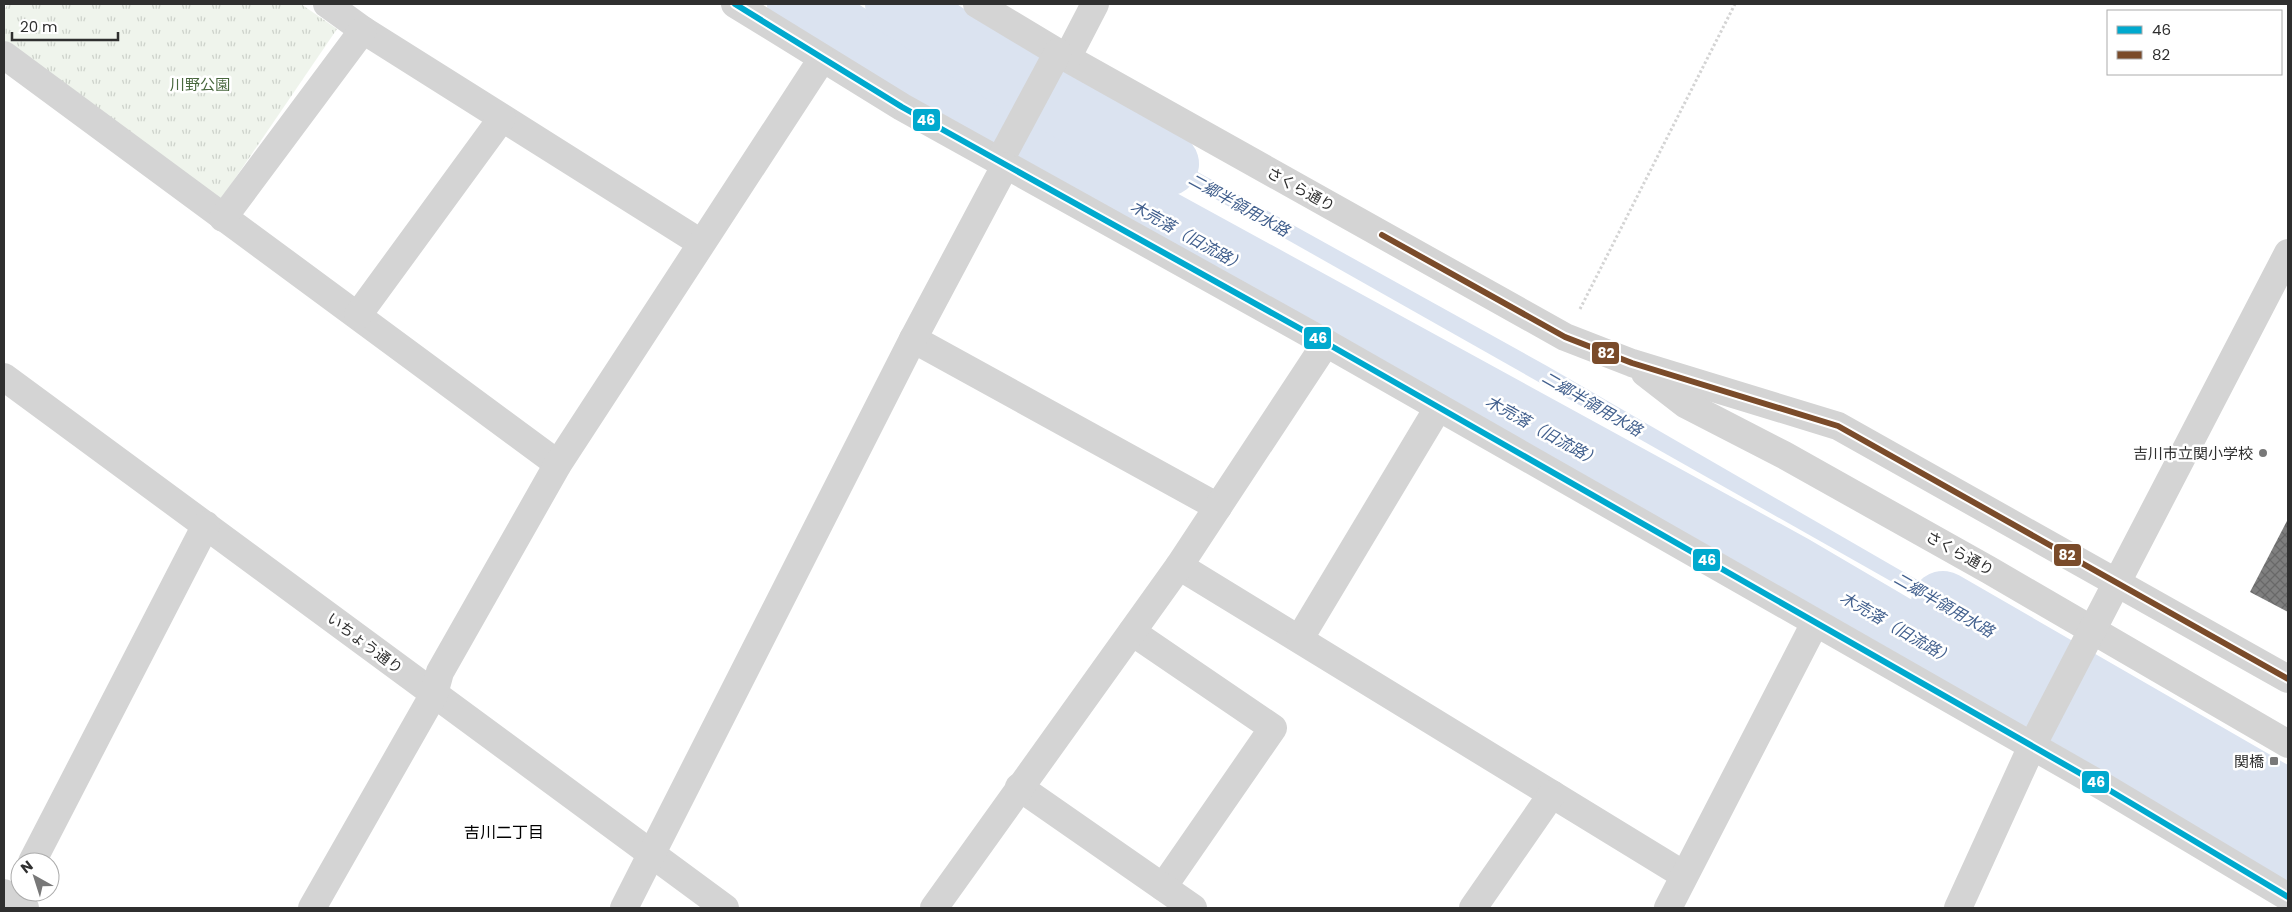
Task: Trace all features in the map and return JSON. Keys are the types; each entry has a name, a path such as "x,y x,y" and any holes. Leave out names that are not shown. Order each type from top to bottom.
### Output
{"street":[{"path":"328,4 363,30 701,242"},
{"path":"735,4 822,59 1002,164 1326,343 1815,624 2036,738 2288,897"},
{"name":"さくら通り","path":"977,4 1057,62 1565,337 1632,363 1838,426 2288,679"},
{"path":"624,908 1002,164 1057,62 1095,4"},
{"path":"223,218 363,30"},
{"path":"4,55 558,464"},
{"path":"312,908 434,694 440,672 558,464 822,59"},
{"path":"358,315 502,118"},
{"path":"1958,908 2036,738 2288,253"},
{"path":"913,339 1218,507"},
{"path":"934,908 1179,566 1326,343"},
{"name":"さくら通り","path":"1632,363 1685,404 1784,455 2087,638 2288,744"},
{"name":"いちょう通り","path":"4,377 725,908"},
{"path":"1300,638 1438,408"},
{"path":"37,852 206,525"},
{"path":"1179,566 1300,638 1684,875"},
{"path":"1668,908 1815,624"},
{"path":"1132,632 1273,728 1163,887"},
{"path":"1019,787 1193,908"},
{"path":"1473,908 1552,794"}],"path":[{"path":"1565,337 1735,4"}],"green space":[{"name":"川野公園","path":"8,4 301,4 337,29 221,199 4,41 4,10"},
{"path":"2120,679 2288,776 2288,879 2078,755"}],"water":[{"path":"877,4 908,4 1011,70 1006,81"},
{"path":"1093,114 1547,366 2021,640 2016,652 1088,127"},
{"path":"2110,692 2288,793 2288,810 2104,703"}],"building":[{"path":"2288,519 2288,612 2250,592"}],"waterway":[{"name":"木売落（旧流路）","path":"799,4 995,130 1793,567 2288,858"},
{"name":"二郷半領用水路","path":"897,4 1007,74 1167,164"},
{"name":"二郷半領用水路","path":"1943,603 2288,802"}],"transit line":[{"name":"46","path":"735,4 902,107 1326,343 2104,787 2288,897"},
{"name":"82","path":"1382,235 1565,337 1632,363 1838,426 2288,679"}],"place":[{"name":"吉川市立関小学校","path":"2263,453"},
{"name":"関橋","path":"2274,761"}],"district":[{"name":"吉川二丁目","path":"504,832"}]}
